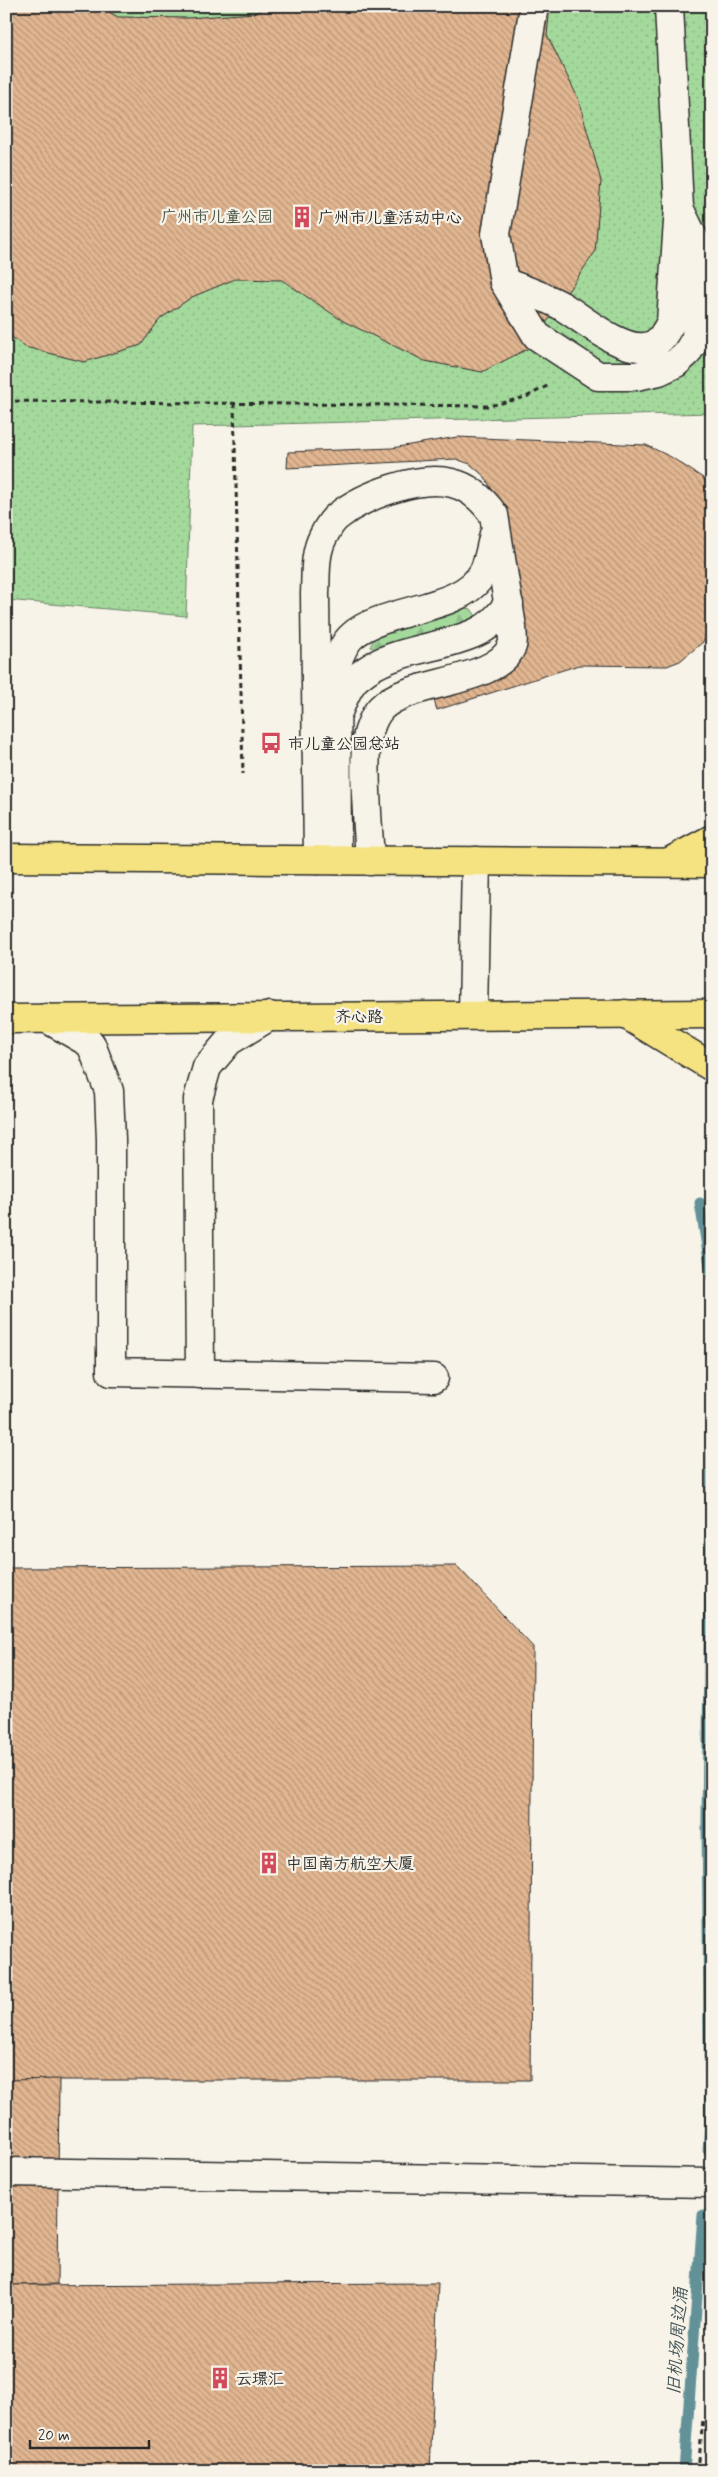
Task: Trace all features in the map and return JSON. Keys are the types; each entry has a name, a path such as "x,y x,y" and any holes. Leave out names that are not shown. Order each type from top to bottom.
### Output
{"main road":[{"path":"668,863 712,839"},
{"path":"6,858 712,863"},
{"path":"623,1013 712,1066"},
{"name":"齐心路","path":"6,1019 623,1013 712,1014"}],"street":[{"path":"534,6 496,234 504,282 537,336 598,376 636,376 659,371 676,363 687,353 696,338 699,249 679,208"},
{"path":"504,282 559,304 616,340 636,347 654,345 663,336 671,322 679,208 668,6"},
{"path":"328,860 315,594 316,560 322,539 336,516 366,498 432,481 453,483 484,501 494,515 509,604 513,645 501,660 450,681 398,696 381,708 369,730 366,753 370,861"},
{"path":"328,860 336,716 336,666 342,650 351,637 366,626 444,601 471,588 484,572 496,525"},
{"path":"336,716 346,692 357,676 369,668 384,660 477,632 494,622 509,604"},
{"path":"473,1015 476,861"},
{"path":"200,1374 198,1099 207,1067 229,1041 270,1016"},
{"path":"46,1018 90,1044 109,1091 111,1140 111,1372 434,1378"},
{"path":"6,2172 712,2183"}],"path":[{"path":"6,401 490,406 526,397 547,387 552,381"},
{"path":"234,403 243,774"},
{"path":"698,2471 703,2419"}],"green space":[{"name":"广州市儿童公园","path":"6,6 708,6 712,113 712,413 192,426 186,616 6,600"},
{"path":"459,607 471,609 479,620 380,650 370,647 375,637"}],"building":[{"name":"广州市儿童活动中心","path":"6,6 99,6 118,17 188,18 254,13 268,6 550,6 547,35 578,98 601,181 595,252 529,348 482,372 425,361 343,321 282,280 235,279 192,297 160,319 141,345 84,362 25,347 6,333"},
{"path":"457,437 646,445 671,457 703,478 710,490 712,513 712,625 703,642 680,661 667,666 579,665 437,710 432,694 521,655 527,643 503,510 485,477 470,464 456,459 287,468 288,452 392,448"},
{"name":"中国南方航空大厦","path":"457,1566 533,1647 530,2080 6,2080 6,1568"},
{"path":"59,2079 57,2284 6,2285 6,2080"},
{"name":"云璟汇","path":"438,2283 430,2471 6,2471 6,2285"}],"waterway":[{"name":"旧机场周边涌","path":"700,1203 712,1278"},
{"name":"旧机场周边涌","path":"708,2150 710,2125 707,1821 712,1411"},
{"name":"旧机场周边涌","path":"684,2471 703,2215"}],"place":[{"name":"广州市儿童活动中心","path":"302,217"},
{"name":"市儿童公园总站","path":"271,743"},
{"name":"中国南方航空大厦","path":"269,1863"},
{"name":"云璟汇","path":"220,2378"}]}
